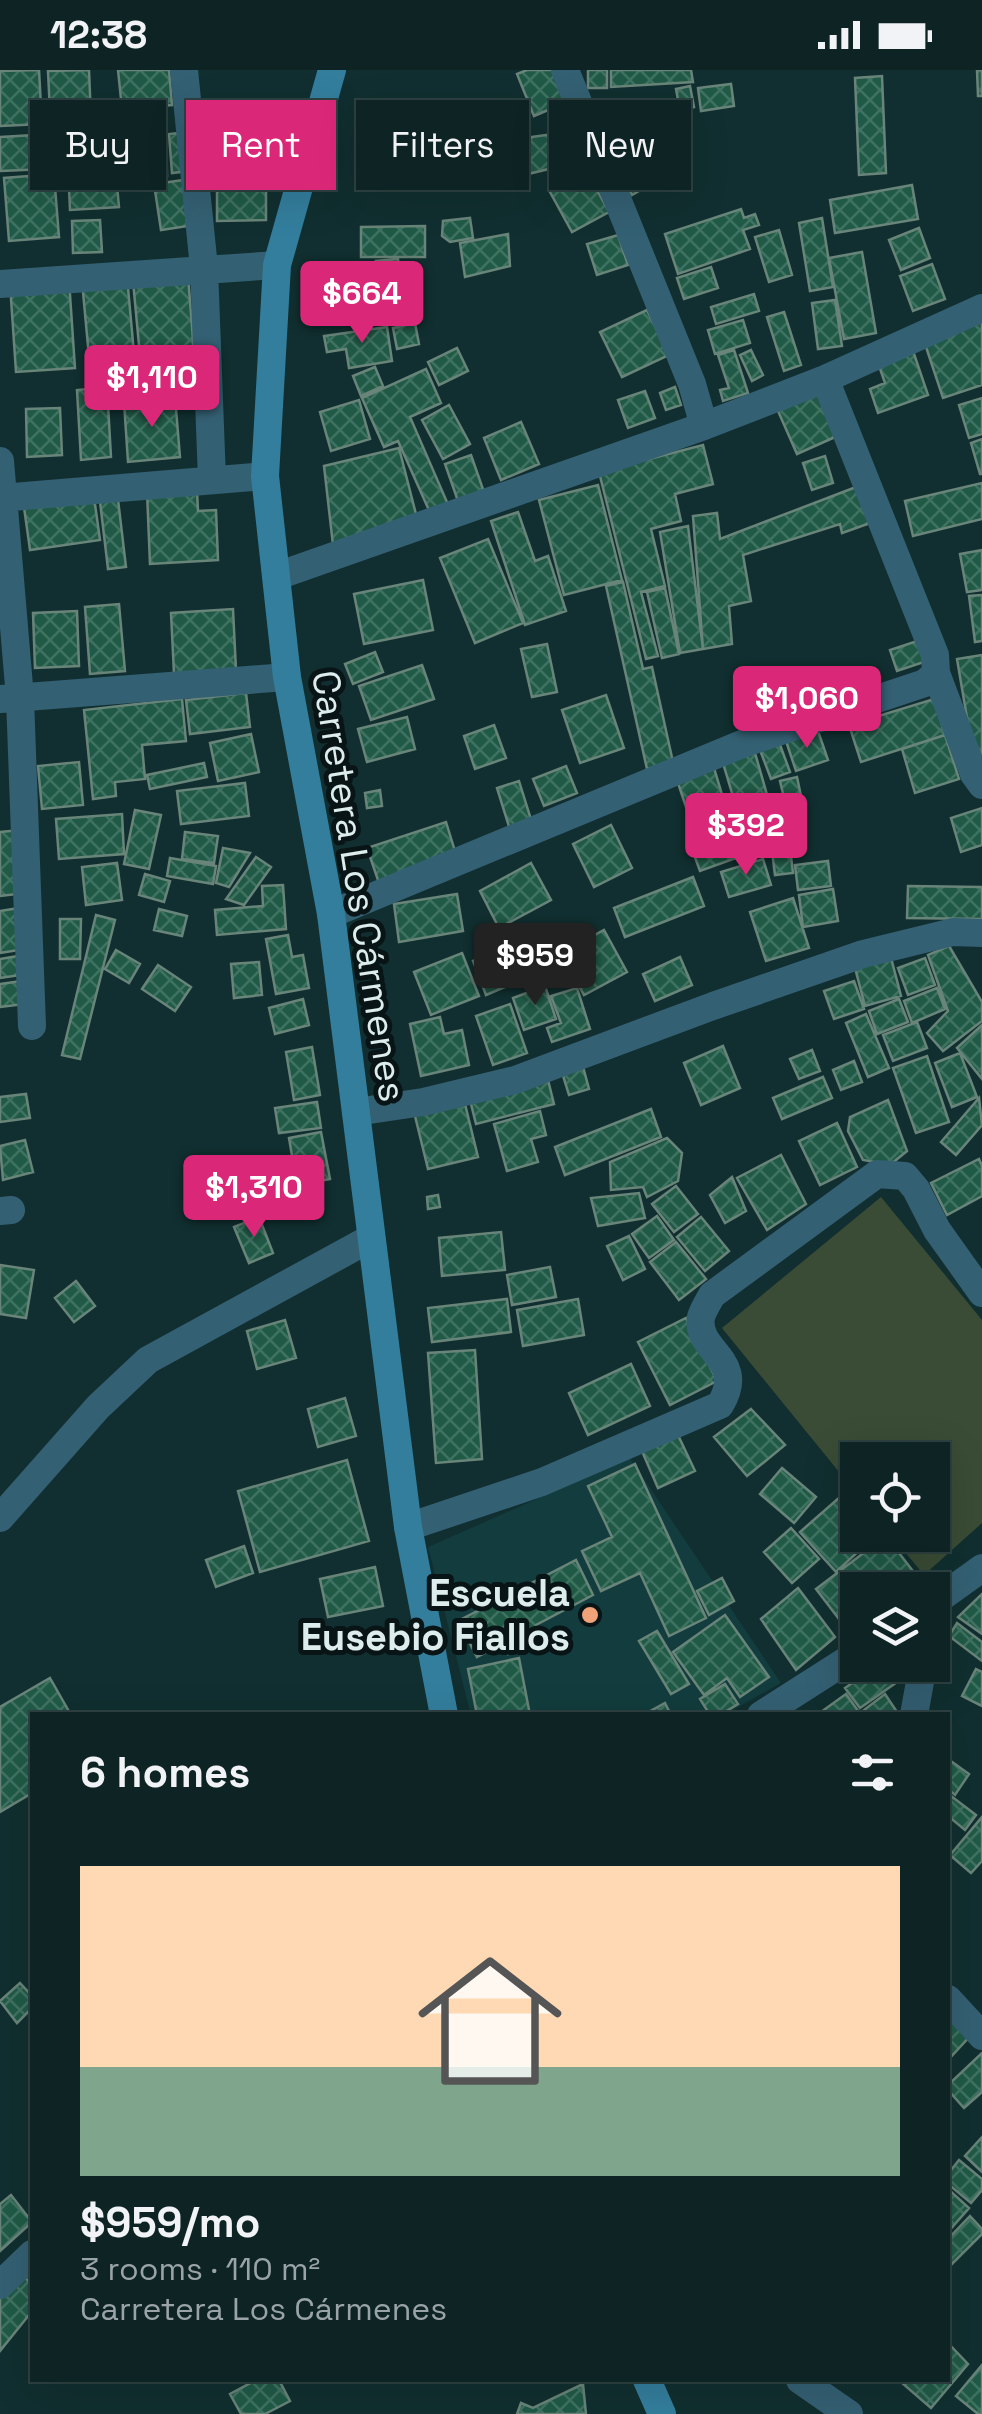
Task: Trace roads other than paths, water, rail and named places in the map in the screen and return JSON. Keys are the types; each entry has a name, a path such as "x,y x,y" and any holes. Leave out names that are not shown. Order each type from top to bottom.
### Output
{"main road":[{"name":"Carretera Los Cármenes","path":"332,70 277,266 265,476 288,677 331,914 408,1527 443,1712"},
{"path":"647,2382 662,2414"}],"street":[{"path":"184,70 204,268 212,480"},
{"path":"565,70 692,384 704,426"},
{"path":"0,284 277,266"},
{"path":"277,576 704,426 825,379 982,308"},
{"path":"825,379 934,655 936,673 974,774 982,785"},
{"path":"0,461 10,698 32,1026"},
{"path":"2,498 265,476"},
{"path":"331,914 742,744 925,682 936,673"},
{"path":"10,698 288,677"},
{"path":"356,1112 423,1102 515,1080 863,954 953,932 982,933"},
{"path":"408,1527 542,1482 720,1405 729,1390 728,1370 701,1330 702,1315 712,1295 877,1174 905,1176 937,1230 982,1292"},
{"path":"0,1518 98,1406 148,1360 371,1238"},
{"path":"950,1591 982,1568"},
{"path":"766,1712 840,1664"},
{"path":"915,1712 920,1682"},
{"path":"950,2001 982,2036"},
{"path":"0,2285 30,2256"},
{"path":"803,2382 848,2414"}],"place":[{"name":"Escuela Eusebio Fiallos","path":"590,1615"}]}
